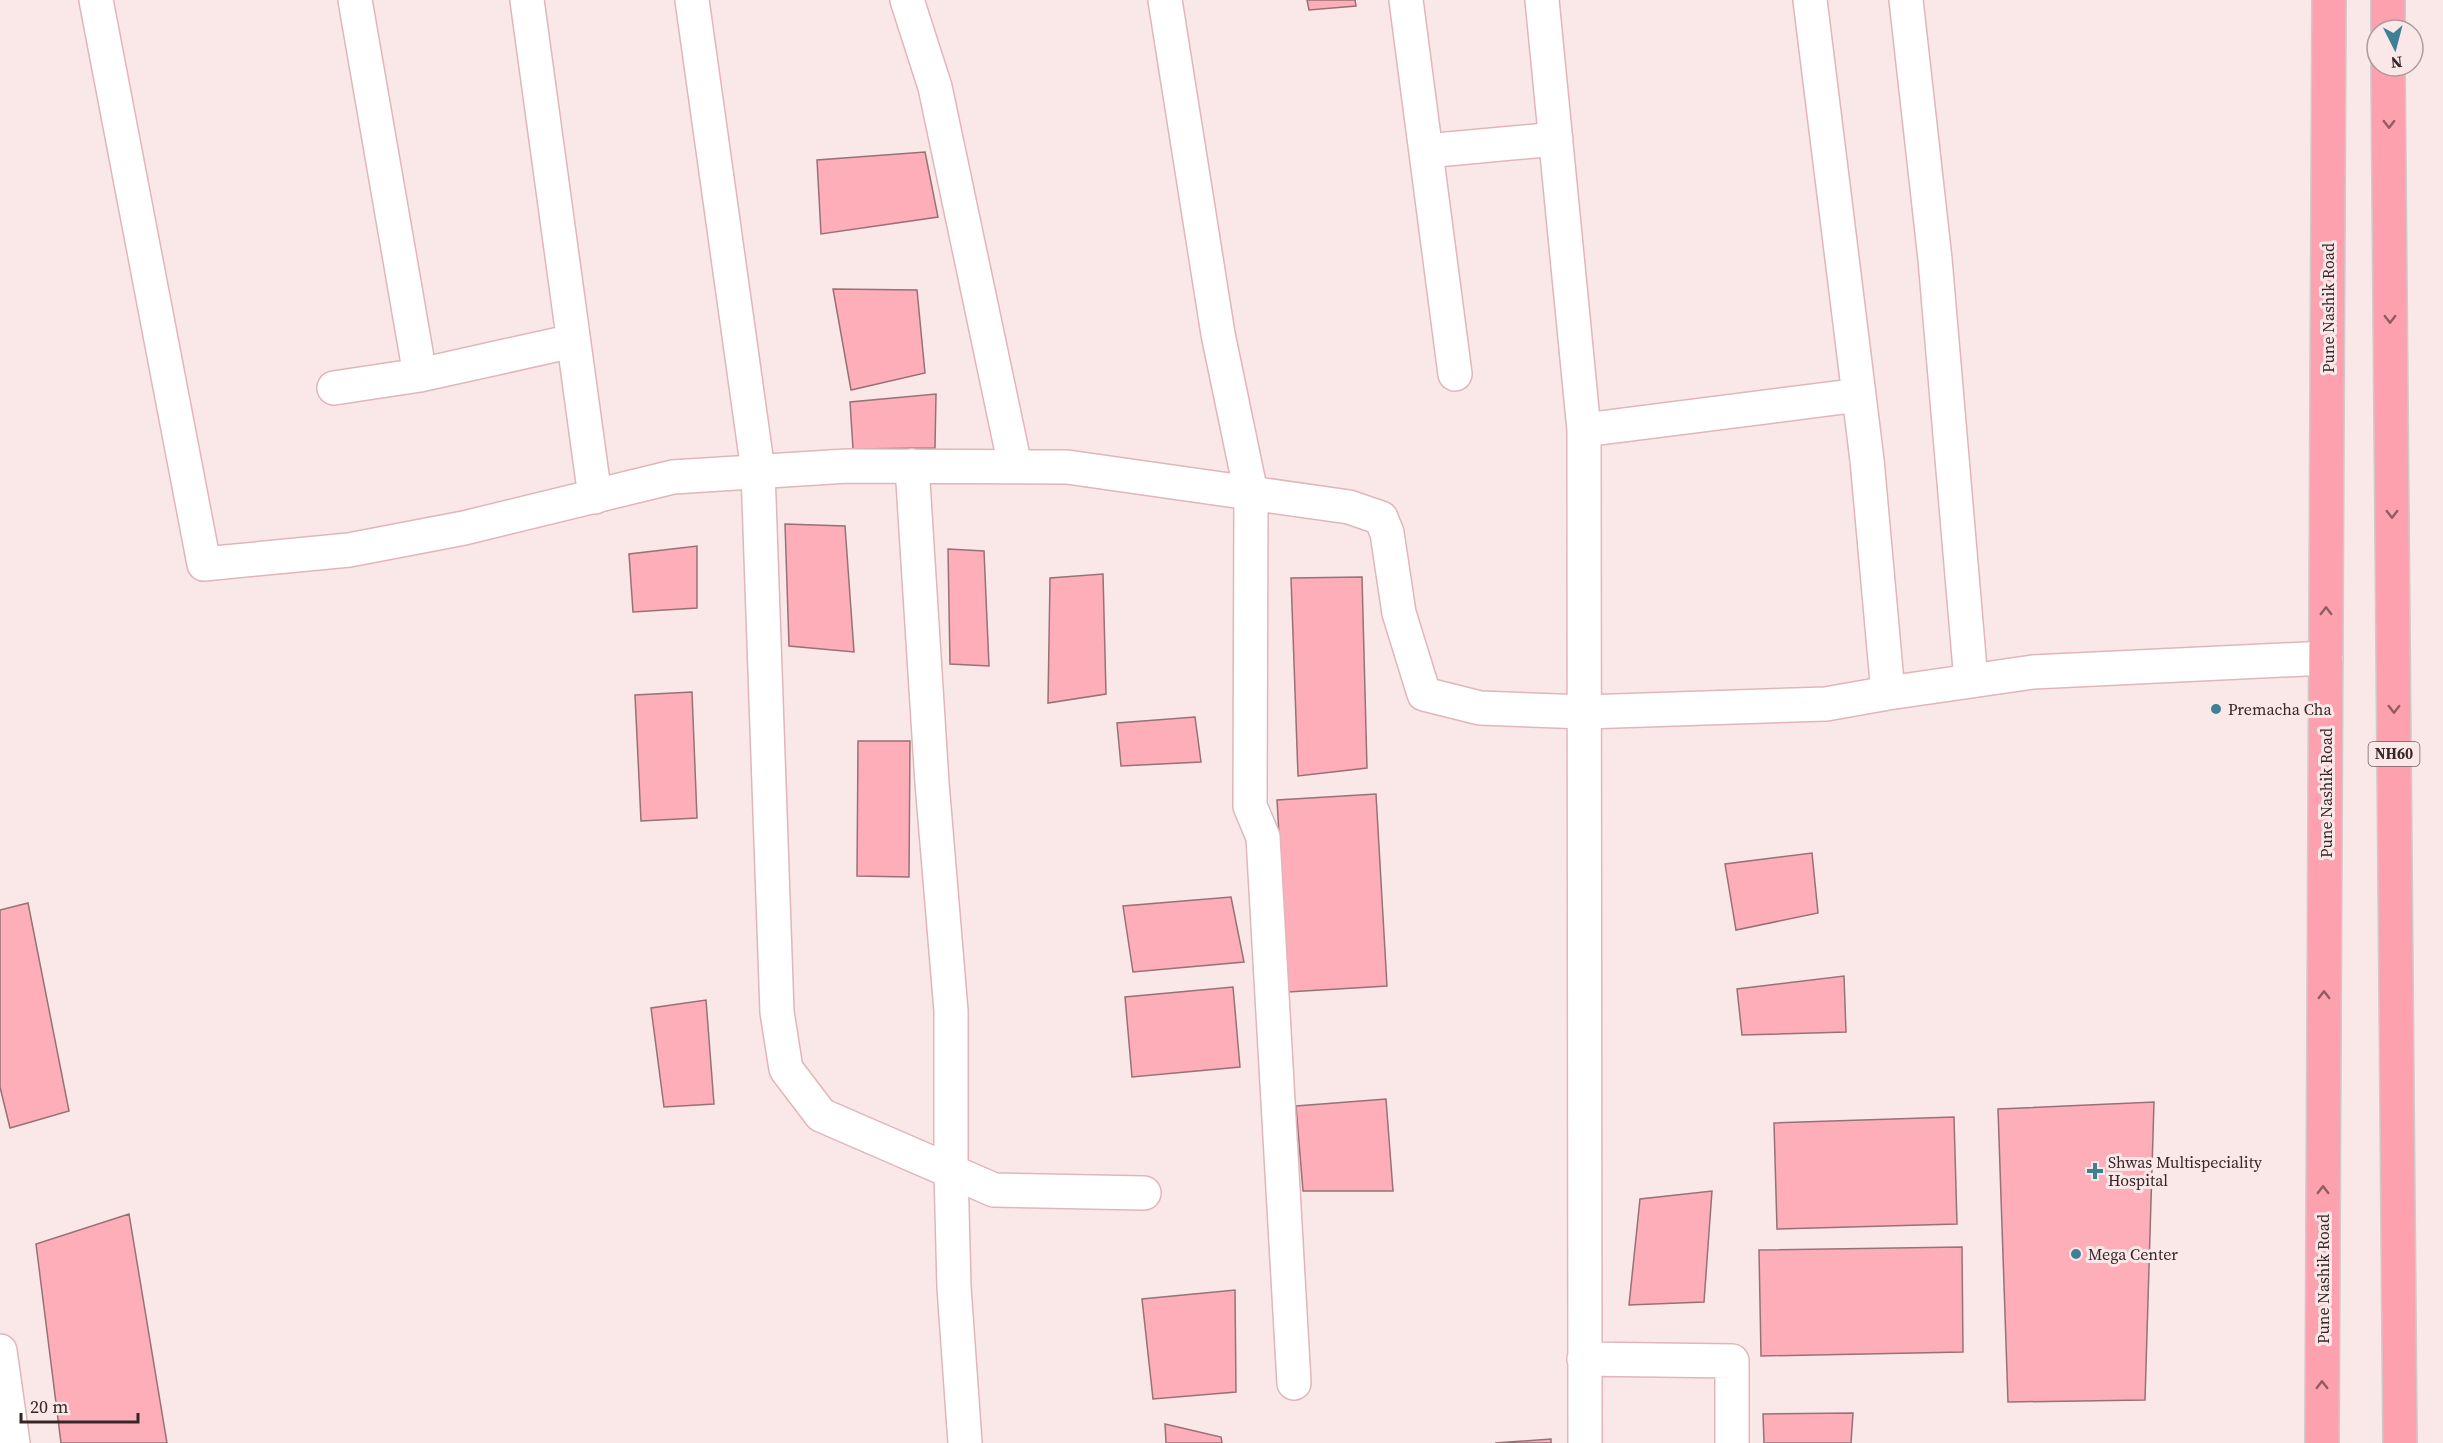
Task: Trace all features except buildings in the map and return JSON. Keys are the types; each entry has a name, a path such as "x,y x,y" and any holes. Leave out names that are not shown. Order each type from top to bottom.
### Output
{"highway":[{"name":"Pune Nashik Road","path":"2322,1443 2329,0"},
{"path":"2388,0 2388,18"},
{"name":"NH60","path":"2388,78 2400,1443"}],"street":[{"path":"96,0 204,564 349,550 464,528 673,477 847,466 1067,466 1349,507 1381,518 1387,533 1400,613 1424,694 1480,708 1585,712 1826,704 2033,672 2326,658"},
{"path":"355,0 420,375"},
{"path":"526,0 595,497"},
{"path":"692,0 758,471 777,1012 786,1070 821,1115 994,1190 1144,1193"},
{"path":"907,0 935,87 1015,466"},
{"path":"1165,0 1218,334 1251,493 1250,806 1263,837 1294,1383"},
{"path":"1406,0 1455,374"},
{"path":"1542,0 1584,430 1585,1443"},
{"path":"1810,0 1867,460 1888,693"},
{"path":"1906,0 1935,260 1971,681"},
{"path":"1426,151 1556,139"},
{"path":"334,388 420,375 573,341"},
{"path":"1584,430 1859,395"},
{"path":"912,466 932,783 951,1011 954,1287 965,1443"},
{"path":"0,1351 14,1443"},
{"path":"1584,1359 1732,1360 1732,1443"}],"place":[{"name":"Premacha Cha","path":"2216,709"},
{"name":"Shwas Multispeciality Hospital","path":"2095,1171"},
{"name":"Mega Center","path":"2076,1254"}]}
